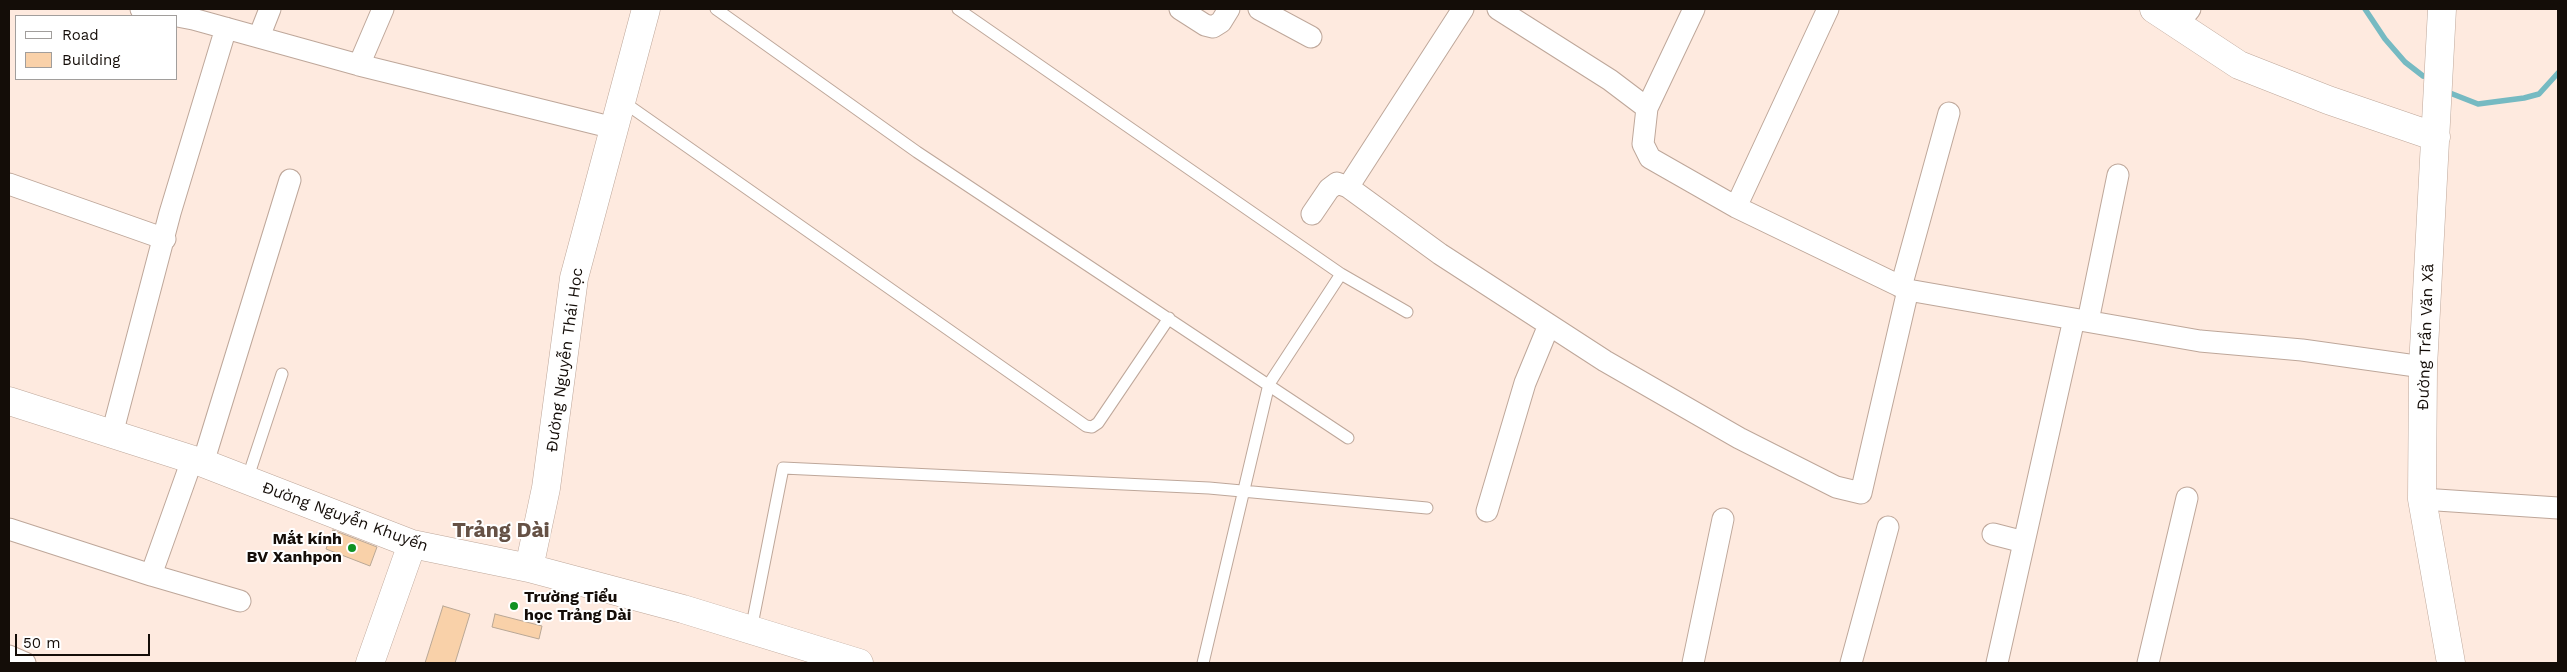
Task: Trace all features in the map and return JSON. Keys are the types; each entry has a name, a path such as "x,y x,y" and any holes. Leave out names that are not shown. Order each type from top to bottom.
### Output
{"street":[{"path":"141,9 195,14 226,28 359,65 614,128"},
{"path":"259,37 270,9"},
{"path":"359,65 383,9"},
{"name":"Đường Nguyễn Thái Học","path":"529,568 546,488 574,278 646,9"},
{"path":"1180,9 1205,25 1213,27 1221,22 1229,9"},
{"path":"1259,9 1311,37"},
{"path":"1348,187 1462,9"},
{"path":"1498,9 1610,80 1647,108"},
{"path":"1694,9 1647,108 1643,144 1650,158 1736,207 1905,289 2200,341 2302,350 2424,367"},
{"path":"1736,207 1828,9"},
{"path":"2154,9 2184,17 2239,65 2328,100 2436,137"},
{"name":"Đường Trần Văn Xã","path":"2442,9 2424,367 2422,499 2451,663"},
{"path":"112,434 170,213 226,28"},
{"path":"1312,214 1329,189 1337,183 1348,187 1440,254 1604,361 1739,438 1836,487 1860,493 1905,289 1948,113"},
{"path":"1997,663 2024,542 2118,175"},
{"path":"151,575 198,462 290,180"},
{"path":"9,184 164,239"},
{"path":"1487,511 1525,383 1548,325"},
{"name":"Đường Nguyễn Khuyến","path":"9,401 198,462 412,544 529,568 683,609 859,663"},
{"path":"2148,663 2187,498"},
{"path":"2422,499 2558,508"},
{"path":"1693,663 1723,519"},
{"path":"1852,663 1888,527"},
{"path":"10,531 240,602"},
{"path":"1993,534 2024,542"},
{"path":"370,663 412,544"},
{"path":"9,656 25,663"}],"lane":[{"path":"716,9 917,152 1348,438"},
{"path":"958,9 1341,274 1407,312"},
{"path":"621,100 1086,426 1092,427 1098,423 1168,318"},
{"path":"1203,663 1268,384 1341,274"},
{"path":"247,480 282,374"},
{"path":"751,630 783,468 1209,488 1427,508"}],"building":[{"path":"333,530 377,547 370,566 326,549"},
{"path":"443,606 470,614 455,663 425,663"},
{"path":"495,614 542,626 539,639 492,627"}],"waterway":[{"path":"2365,9 2385,39 2405,62 2423,76"},
{"path":"2450,93 2478,104 2524,98 2539,94 2558,73"}],"place":[{"name":"Mắt kính BV Xanhpon","path":"352,548"},
{"name":"Trường Tiểu học Trảng Dài","path":"514,606"}],"district":[{"name":"Trảng Dài","path":"501,531"}]}
